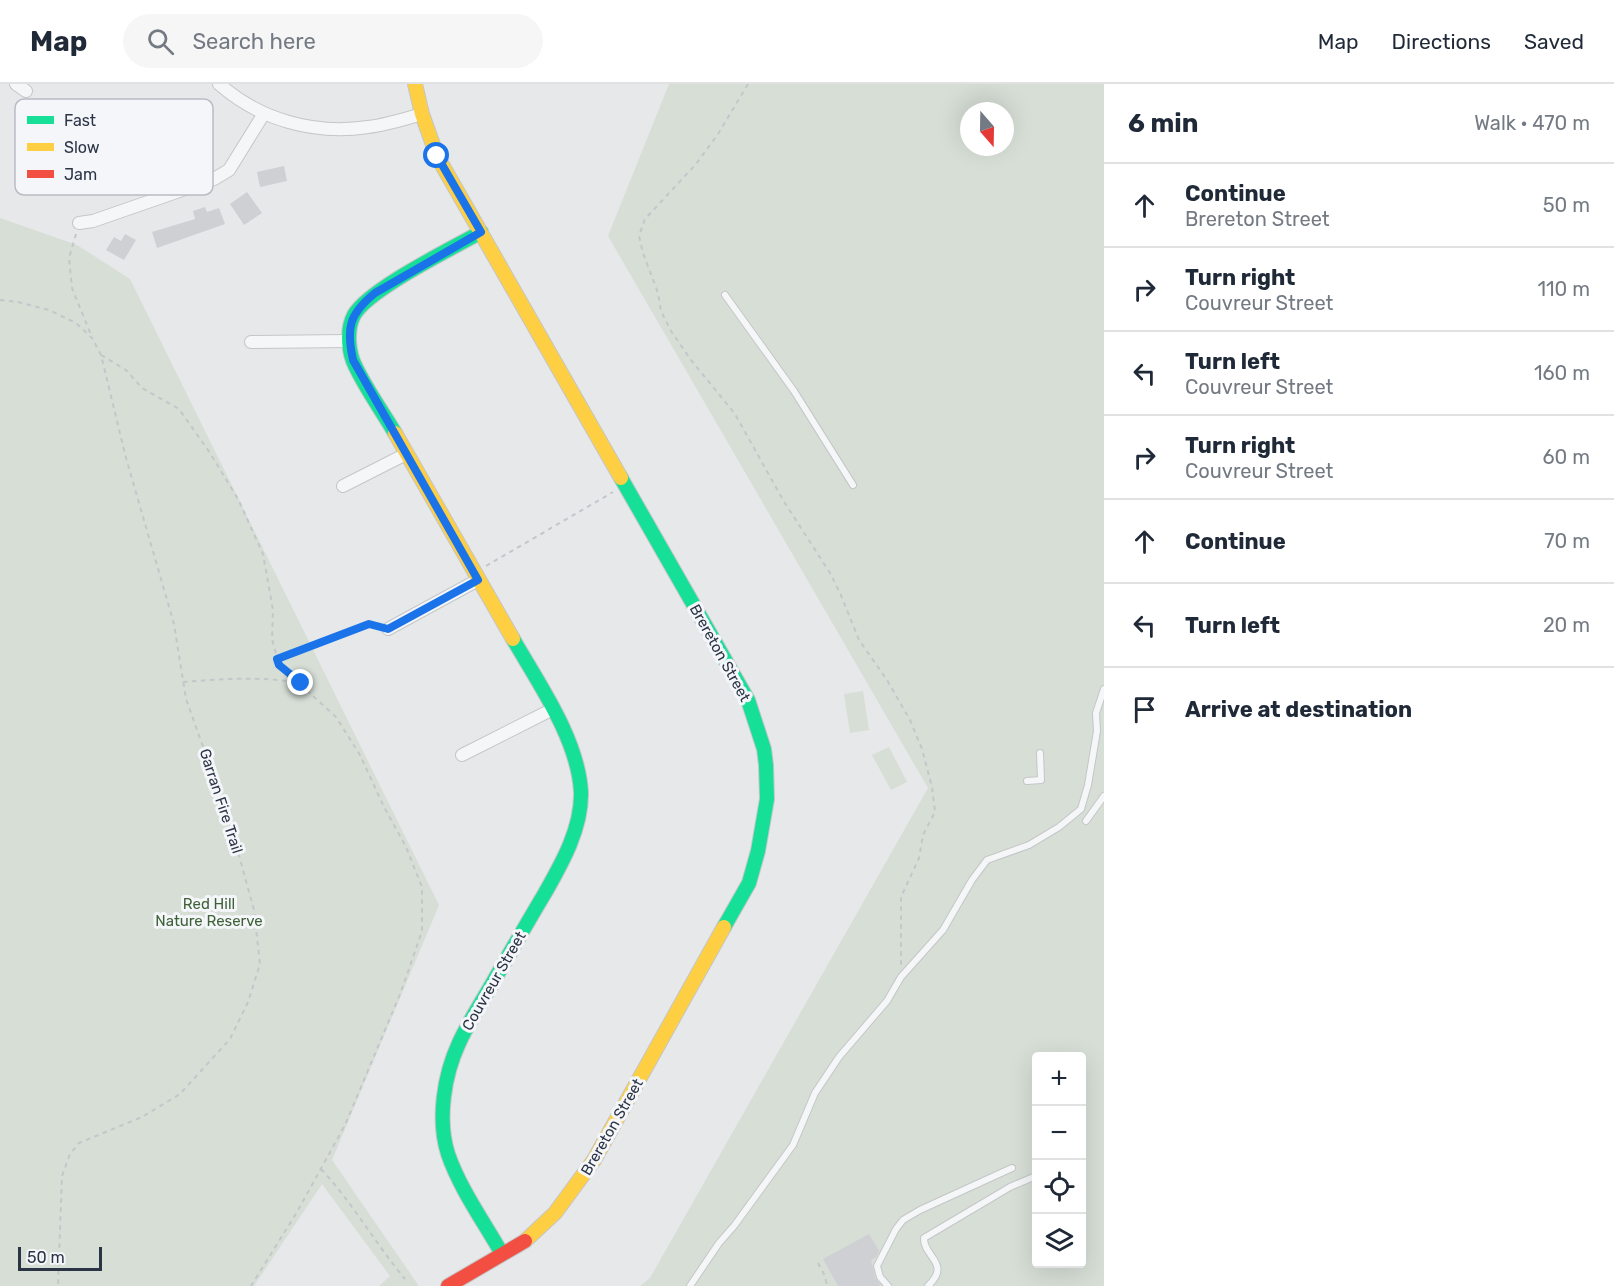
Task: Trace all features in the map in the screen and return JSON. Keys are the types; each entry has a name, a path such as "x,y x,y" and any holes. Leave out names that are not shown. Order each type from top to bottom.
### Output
{"street":[{"path":"219,84 233,97 263,114 288,123 328,128 368,128 422,114"},
{"name":"Brereton Street","path":"415,84 422,114 437,156 748,700 764,750 767,796 761,845 749,883 594,1160 573,1191 548,1221 502,1254 448,1286"},
{"path":"213,179 229,170 263,114"},
{"path":"79,223 167,195"},
{"path":"251,342 348,341 351,322 360,305 375,293 481,232"},
{"name":"Couvreur Street","path":"348,341 353,360 553,709 577,764 582,796 578,822 560,866 459,1042 451,1060 445,1087 443,1118 448,1153 466,1193 502,1254"},
{"path":"343,486 406,454"},
{"path":"388,629 476,577"},
{"path":"462,755 553,709"}],"lane":[{"path":"725,295 794,390 853,484"},
{"path":"690,1286 719,1243 793,1145 815,1093 839,1057 887,1001 902,977 943,930 972,880 987,860 1029,845 1081,809 1088,785 1097,730 1096,713 1104,689"},
{"path":"1027,781 1041,780 1041,753"},
{"path":"1086,821 1104,796"},
{"path":"888,1286 880,1277 877,1266 896,1228 903,1220 1012,1168"},
{"path":"928,1286 934,1280 938,1268 934,1258 925,1247 924,1238 1010,1187 1032,1178"}],"path":[{"path":"748,84 718,134 696,164 645,219 639,236 643,254 658,293 661,311 671,331 691,360 735,414 783,500 830,573 859,640 887,680 910,720 922,748 932,787 935,812 923,835 920,858 901,897 902,977"},
{"path":"79,223 69,258 72,288 92,338"},
{"name":"Garran Fire Trail","path":"0,300 49,310 76,323 92,338 100,355 126,458 174,624 186,699 229,819 254,910 260,964 248,1002 230,1039 180,1094 142,1118 79,1143 70,1154 62,1176 58,1286"},
{"path":"100,355 126,370 142,388 179,410 210,453 238,499 263,554 273,609 272,639 279,665 336,717 360,755 406,847 422,887 422,931 401,992 345,1125 251,1286"},
{"path":"476,577 625,485"},
{"path":"277,659 369,624 388,629"},
{"path":"183,682 251,679 301,683"},
{"path":"321,1169 344,1195 364,1226 405,1279"},
{"path":"818,1263 828,1283 827,1286"}],"green space":[{"path":"669,84 1104,84 1104,1286 640,1286 650,1278 928,788 608,236"},
{"name":"Red Hill Nature Reserve","path":"0,218 77,245 130,279 439,905 332,1160 419,1286 379,1286 390,1276 322,1184 254,1286 0,1286"},
{"path":"863,691 869,730 850,733 844,694"},
{"path":"889,747 907,782 891,790 872,755"}],"building":[{"path":"284,166 287,181 260,187 257,172"},
{"path":"247,192 262,213 244,225 230,204"},
{"path":"205,207 207,212 219,208 225,224 157,248 152,232 195,219 193,211"},
{"path":"125,234 136,240 124,260 106,250 114,237 121,241"},
{"path":"869,1234 879,1251 871,1260 875,1278 881,1286 838,1286 823,1259"}],"traffic: fast":[{"path":"395,433 353,361 349,338 354,315 376,293 481,232"},
{"path":"621,478 748,700 764,749 767,799 758,851 749,883 724,927"},
{"path":"502,1254 466,1193 448,1154 443,1127 446,1083 449,1069 466,1028 564,857 575,832 581,792 573,752 565,732 556,712 513,639"}],"traffic: slow":[{"path":"415,84 422,114 437,156 621,478"},
{"path":"395,433 513,639"},
{"path":"525,1241 555,1213 594,1160 724,927"}],"traffic: jam":[{"path":"448,1286 525,1241"}],"route":[{"path":"301,683 279,665 277,659 369,624 388,629 478,580 353,360 348,341 351,322 360,305 375,293 481,232 437,156"}]}
